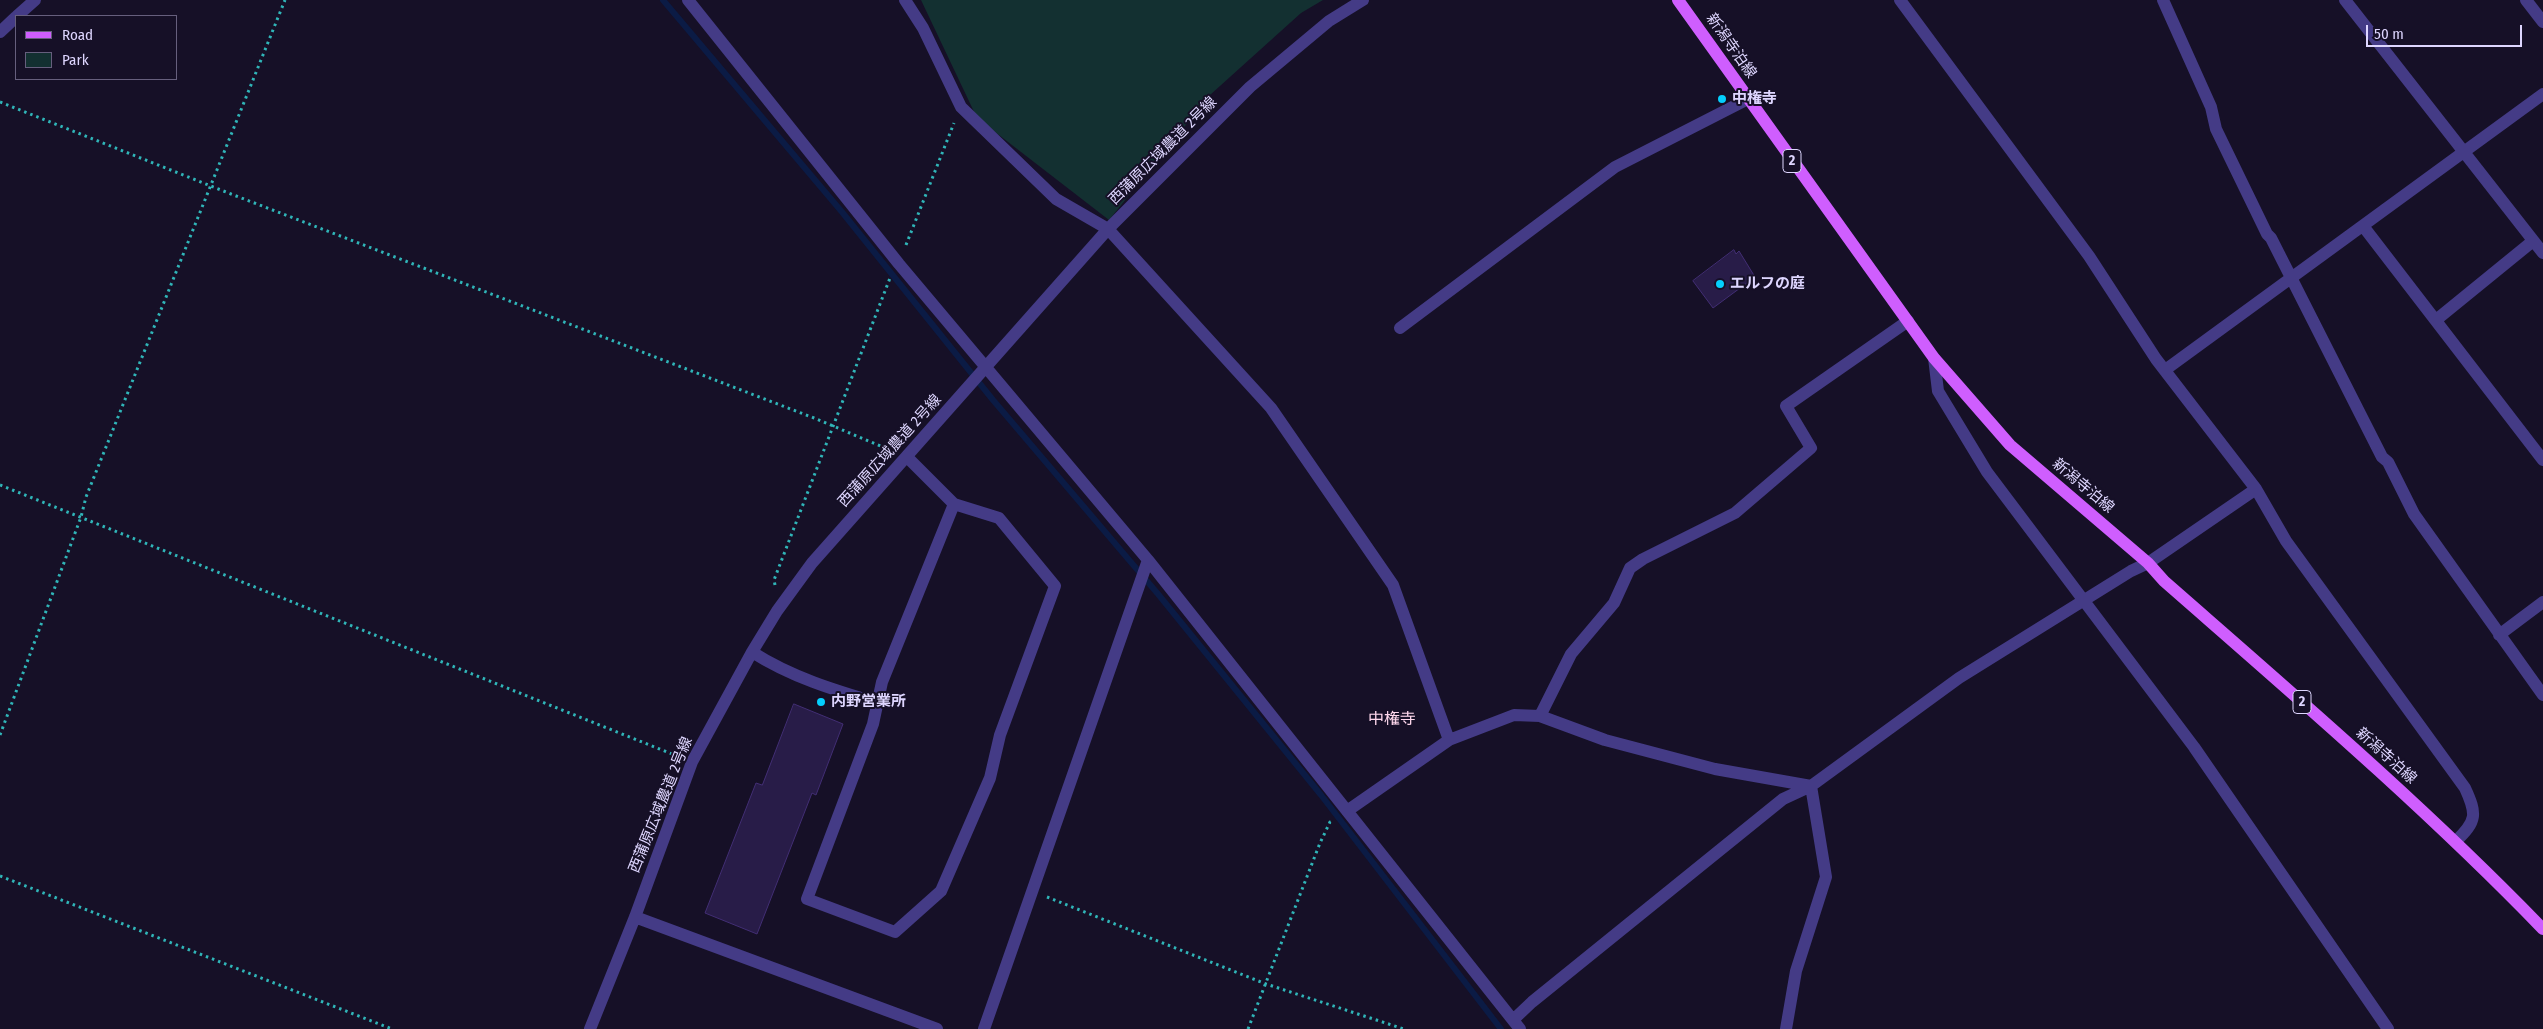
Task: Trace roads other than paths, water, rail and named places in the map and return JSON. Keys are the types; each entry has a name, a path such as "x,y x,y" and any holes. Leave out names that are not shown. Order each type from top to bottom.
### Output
{"main road":[{"name":"新潟寺泊線","path":"1678,0 1934,358 2010,445 2148,563 2164,581 2456,841 2543,929"}],"street":[{"path":"19,15 35,0"},
{"path":"688,0 898,264 1148,560 1517,1025 1532,1002 1783,799 1811,786 1959,678 2131,571 2148,563 2256,489"},
{"path":"905,0 923,28 961,107 1056,199 1108,229 1272,408 1393,585 1449,740"},
{"name":"西蒲原広域農道 2号線","path":"590,1029 635,917 692,762 752,652 777,611 812,563 1108,229 1250,87 1329,21 1363,0"},
{"path":"1900,0 2089,256 2165,370 2256,489 2286,541 2465,788 2472,802 2474,817 2468,830 2456,841"},
{"path":"2162,0 2211,107 2216,129 2290,279 2414,514 2543,695"},
{"path":"2345,0 2543,253"},
{"path":"2526,0 2543,22"},
{"path":"0,32 15,19"},
{"path":"2165,370 2543,94"},
{"path":"1400,328 1614,167 1748,99"},
{"path":"2363,226 2543,460"},
{"path":"2436,320 2533,241"},
{"path":"1540,716 1571,654 1614,603 1630,568 1643,559 1735,513 1811,448 1786,406 1908,321"},
{"path":"1934,358 1938,391 1987,472 2194,748 2388,1029"},
{"path":"907,457 954,504 998,518 1055,586 1000,735 990,778 941,891 894,932 807,899 873,724 882,682 954,504"},
{"path":"984,1029 1148,560"},
{"path":"2499,635 2543,602"},
{"path":"752,652 772,665 829,689 878,703"},
{"path":"1347,811 1449,740 1514,715 1540,716 1605,740 1715,769 1811,786"},
{"path":"1786,1029 1796,971 1826,877 1811,786"},
{"path":"635,917 936,1029"}],"waterway":[{"path":"663,0 842,212 993,400 1158,594 1321,795 1501,1029"}],"place":[{"name":"中権寺","path":"1722,99"},
{"name":"エルフの庭","path":"1720,284"},
{"name":"内野営業所","path":"821,702"}],"district":[{"name":"中権寺","path":"1392,720"}]}
